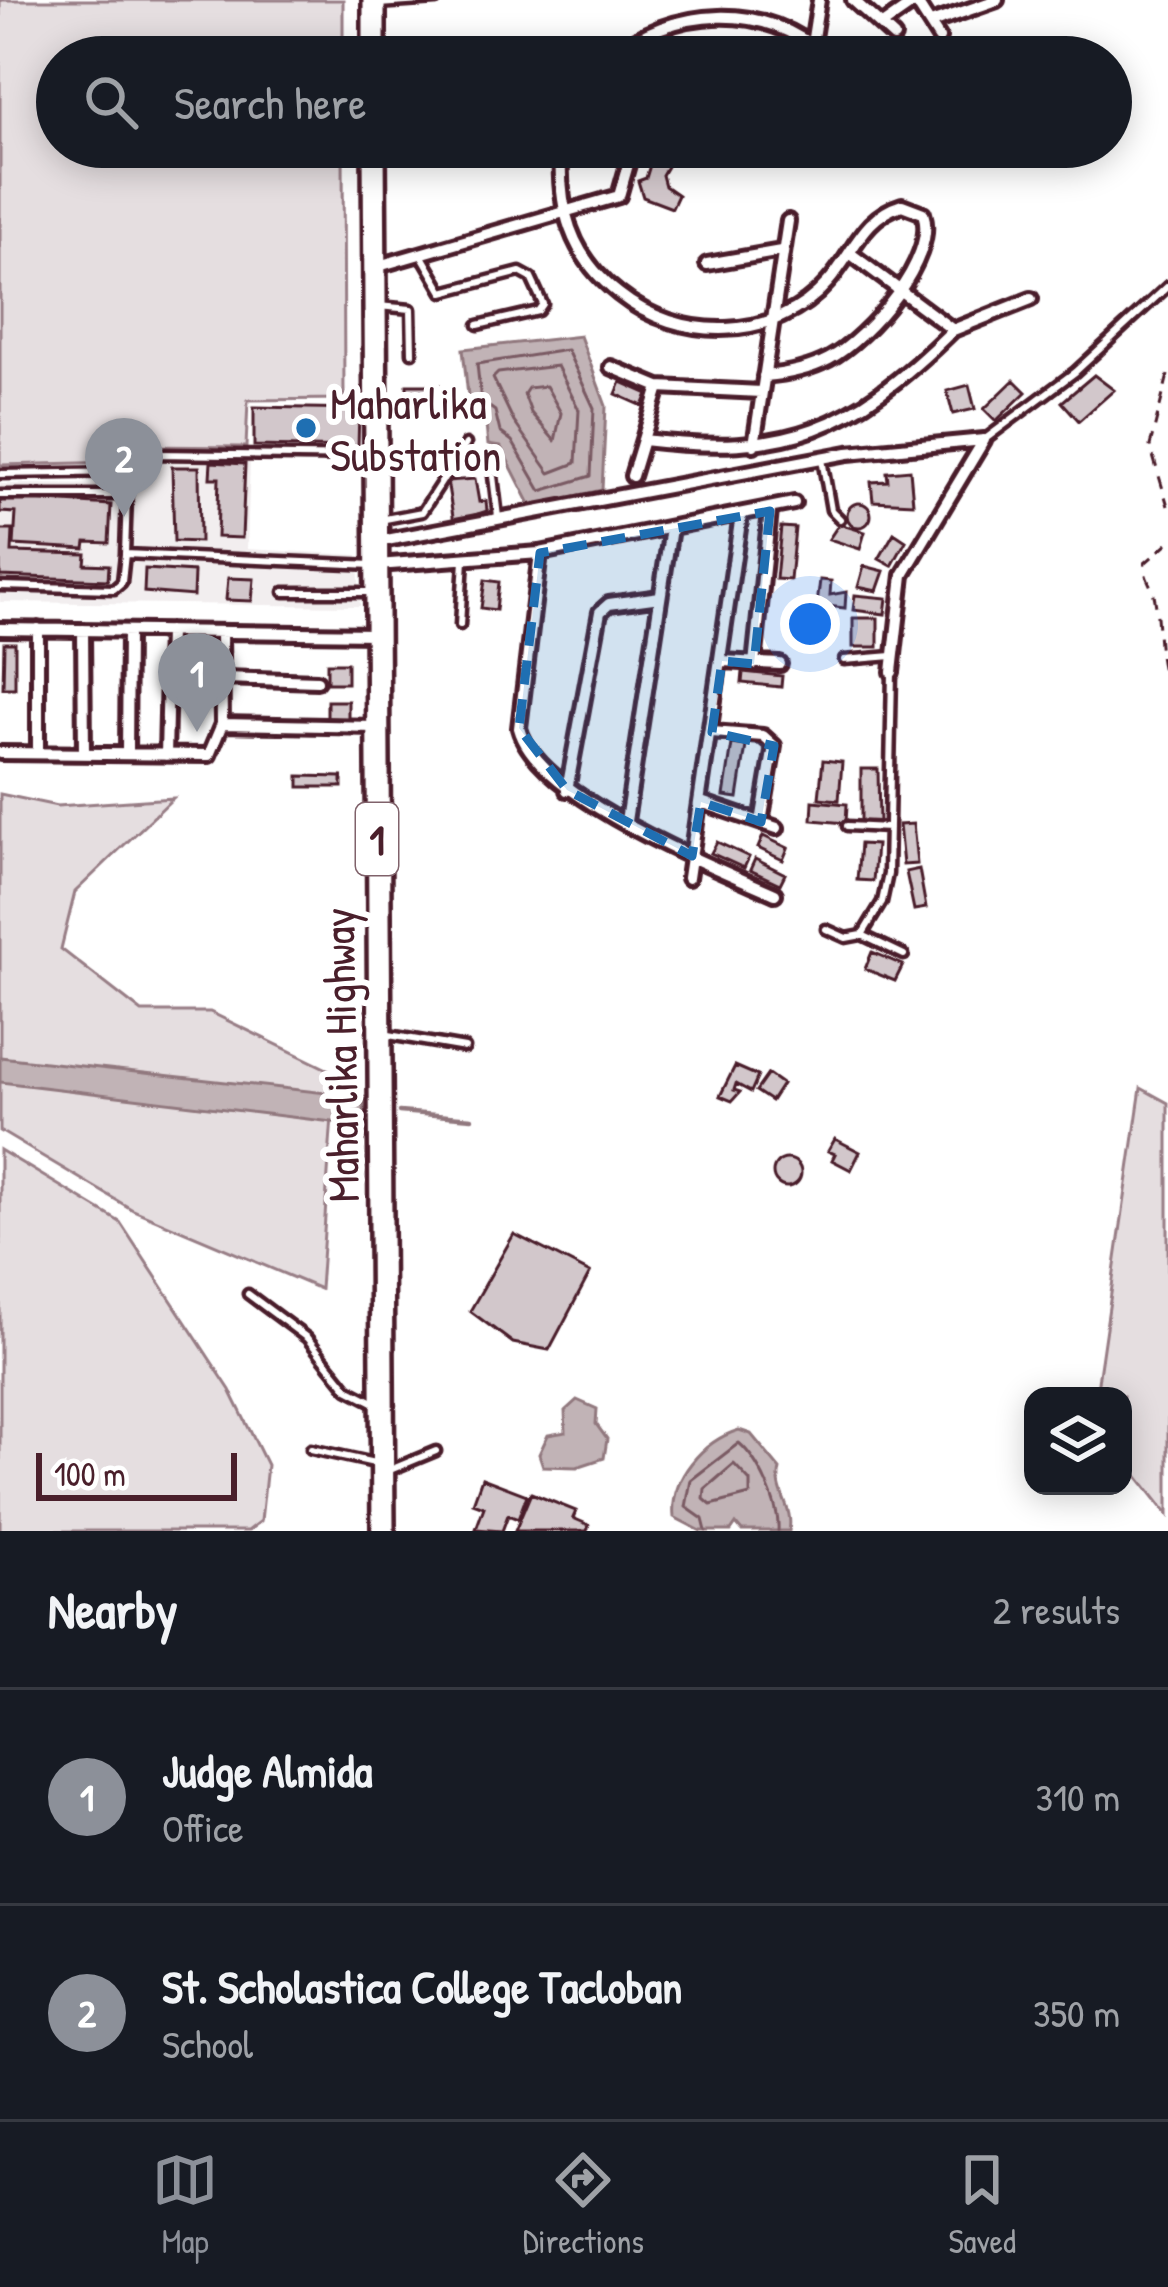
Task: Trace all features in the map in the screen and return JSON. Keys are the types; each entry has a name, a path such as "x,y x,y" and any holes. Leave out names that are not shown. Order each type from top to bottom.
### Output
{"highway":[{"path":"374,2 374,36"},
{"name":"Maharlika Highway","path":"374,168 383,1531"}],"street":[{"path":"813,36 819,0"},
{"path":"853,0 893,36"},
{"path":"932,22 998,0"},
{"path":"882,26 917,1 938,36"},
{"path":"644,36 710,15 749,16 784,36"},
{"path":"561,168 562,215 596,274 647,315 704,329 771,321 824,287 870,220 902,205 923,213 923,243 898,292 833,358 789,374 764,376"},
{"path":"375,267 622,194 628,168"},
{"path":"754,445 788,221"},
{"path":"707,264 781,251"},
{"path":"851,254 953,330"},
{"path":"644,440 714,448 754,445 825,427 869,403 953,330 1030,299"},
{"path":"610,367 659,388 761,392"},
{"path":"632,476 659,388"},
{"path":"376,543 921,442 984,440"},
{"path":"892,672 903,575 984,440"},
{"path":"376,543 464,556 540,553 794,503"},
{"path":"754,664 770,511"},
{"path":"688,878 740,515"},
{"path":"626,821 670,528"},
{"path":"540,553 519,728 526,744 567,790 775,894"},
{"path":"567,790 599,612 608,604 660,597"},
{"path":"0,628 376,634"},
{"path":"38,629 38,752"},
{"path":"83,630 84,753"},
{"path":"166,755 169,631"},
{"path":"127,754 128,632"},
{"path":"0,753 209,755 222,724 220,632"},
{"path":"722,662 780,664"},
{"path":"224,678 317,681"},
{"path":"222,724 376,728"},
{"path":"712,732 763,736 774,746 761,822"},
{"path":"701,802 777,828"}],"lane":[{"path":"374,2 436,0"},
{"path":"420,253 443,292 520,272 531,278 543,304 538,311 478,326"},
{"path":"984,440 1075,372 1168,286"},
{"path":"375,306 411,309 412,352"},
{"path":"125,554 376,543 422,512 466,444"},
{"path":"0,474 130,472 156,454 376,457"},
{"path":"821,459 831,511 840,519"},
{"path":"493,476 499,521"},
{"path":"0,495 127,495 122,582 114,589 0,586"},
{"path":"460,626 464,556"},
{"path":"284,592 376,592"},
{"path":"844,660 892,656"},
{"path":"862,935 885,892 892,672"},
{"path":"847,826 889,828"},
{"path":"826,929 846,938 862,935 904,955"},
{"path":"380,1034 465,1048"},
{"path":"248,1294 307,1338 348,1389 382,1407"},
{"path":"311,1449 401,1469 436,1451"}],"path":[{"path":"1168,375 1150,446 1168,506"},
{"path":"1168,543 1145,563 1144,573 1155,600 1156,640 1168,687"}],"highlighted area":[{"path":"770,511 754,664 722,661 712,732 774,746 761,822 701,802 692,856 567,790 519,728 540,553"}],"shaded area":[{"path":"0,0 343,0 343,36 36,36 36,168 343,168 344,399 248,400 246,447 142,446 118,462 0,465"},
{"path":"250,459 247,549 358,555 360,606 0,602 0,484 133,485 160,460"},
{"path":"0,794 57,806 173,798 75,892 61,949 142,1012 210,1012 335,1073 320,1289 133,1210 0,1131"},
{"path":"1141,1088 1168,1103 1168,1515 1132,1469 1132,1387 1097,1387"},
{"path":"0,1150 120,1222 230,1390 267,1465 261,1521 248,1531 0,1531"}],"water":[{"path":"580,336 606,406 602,490 531,506 501,447 488,445 485,416 470,415 463,349"},
{"path":"0,1057 363,1097 366,1126 0,1082"},
{"path":"577,1400 597,1409 596,1424 607,1439 604,1458 577,1467 543,1466 539,1454 548,1435 566,1432 565,1411"},
{"path":"739,1430 751,1434 780,1469 789,1531 742,1531 736,1524 731,1531 701,1531 674,1517 677,1488 691,1463 713,1443"}],"building":[{"path":"649,168 666,168 662,175 665,186 678,195 672,208 643,197 638,181 646,178"},
{"path":"1094,375 1114,390 1079,421 1062,402"},
{"path":"1014,380 1026,392 996,421 984,409"},
{"path":"621,382 648,394 643,406 616,394"},
{"path":"407,385 439,385 439,397 407,397"},
{"path":"969,385 975,409 953,414 947,391"},
{"name":"Maharlika Substation","path":"254,407 359,409 358,448 254,446"},
{"path":"211,462 245,464 242,538 217,537 219,478 210,478"},
{"path":"172,467 199,467 200,542 174,541"},
{"path":"910,470 913,503 873,501 871,482 888,481 887,472"},
{"path":"475,479 479,502 486,501 487,511 454,522 447,481"},
{"path":"0,498 111,505 109,543 86,542 85,549 14,545 16,513 0,512"},
{"path":"859,503 871,515 859,527 847,515"},
{"path":"839,524 865,532 860,549 829,539"},
{"path":"781,527 795,528 790,580 776,579"},
{"path":"0,530 13,530 12,552 86,554 85,564 109,565 108,580 0,576"},
{"path":"894,533 906,541 892,566 879,559"},
{"path":"864,566 884,571 877,591 858,587"},
{"path":"145,569 194,572 193,596 144,592"},
{"path":"228,578 254,579 252,601 226,600"},
{"path":"485,580 499,582 496,610 481,608"},
{"path":"820,580 831,581 830,595 846,592 845,608 817,605"},
{"path":"855,595 887,598 885,614 853,610"},
{"path":"853,618 878,618 878,647 853,647"},
{"path":"4,643 15,643 15,688 3,688"},
{"path":"196,644 211,645 211,678 196,678"},
{"path":"327,663 347,663 347,683 327,683"},
{"path":"743,672 782,676 781,687 742,683"},
{"path":"195,681 211,681 211,705 195,705"},
{"path":"327,701 348,701 348,721 327,720"},
{"path":"732,744 746,746 738,798 724,796"},
{"path":"823,760 842,762 839,800 819,798"},
{"path":"861,769 878,769 879,825 861,825"},
{"path":"299,776 342,777 342,787 299,787"},
{"path":"813,801 847,804 846,823 812,820"},
{"path":"913,824 917,864 903,865 899,825"},
{"path":"763,836 788,848 783,860 758,848"},
{"path":"717,842 749,857 744,868 711,853"},
{"path":"860,844 876,845 873,881 857,880"},
{"path":"755,859 785,874 780,884 750,870"},
{"path":"919,869 926,908 914,910 906,872"},
{"path":"872,952 903,965 895,981 865,969"},
{"path":"735,1066 758,1076 751,1092 736,1084 734,1090 740,1092 732,1101 720,1096"},
{"path":"768,1074 782,1084 771,1101 756,1091"},
{"path":"835,1139 860,1152 851,1170 832,1160 835,1154 828,1151"},
{"path":"787,1159 797,1163 801,1173 797,1183 787,1187 777,1183 773,1173 777,1163"},
{"path":"514,1234 590,1273 549,1350 513,1343 470,1311"},
{"path":"482,1478 527,1495 518,1519 508,1515 502,1531 476,1529 484,1507 473,1503"},
{"path":"531,1493 576,1511 573,1518 589,1525 587,1531 515,1531"}],"waterway":[{"path":"399,1112 472,1118"}],"place":[{"name":"Maharlika Substation","path":"306,428"},
{"name":"St. Scholastica College Tacloban","path":"124,517"},
{"name":"Judge Almida","path":"197,732"}]}
